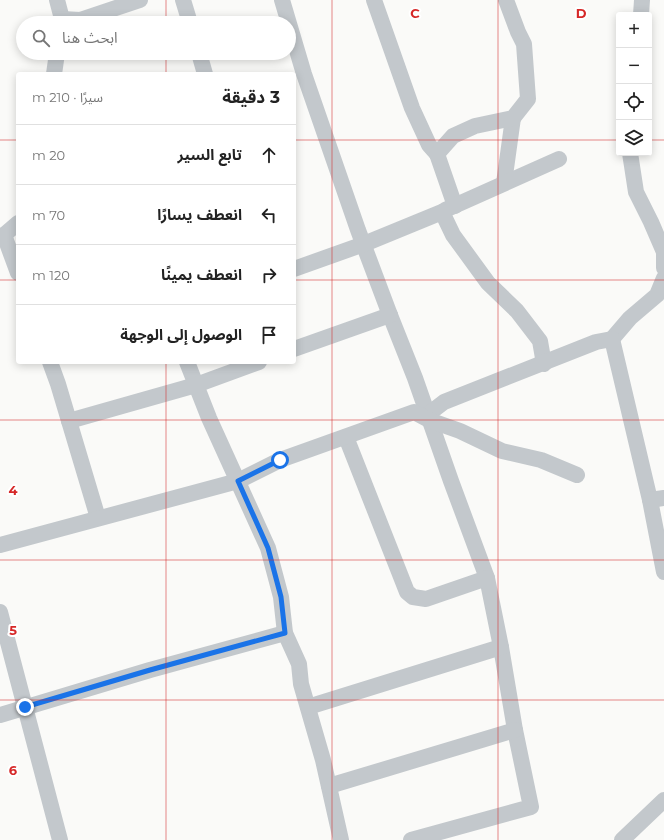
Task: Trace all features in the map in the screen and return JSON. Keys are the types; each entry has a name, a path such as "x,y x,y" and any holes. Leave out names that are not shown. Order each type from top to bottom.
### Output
{"street":[{"path":"57,0 60,16"},
{"path":"92,16 140,0"},
{"path":"183,0 188,16"},
{"path":"282,0 288,16"},
{"path":"374,0 412,108 429,145 436,154 453,235 488,283 517,311 540,341 544,364"},
{"path":"504,184 513,118 528,99 524,44 506,0"},
{"path":"640,12 642,0"},
{"path":"296,46 304,74 364,244 390,315 416,378 429,420 488,578 530,807 411,840"},
{"path":"54,72 56,60"},
{"path":"201,60 204,72"},
{"path":"436,154 453,136 475,126 513,118"},
{"path":"630,156 636,192 652,222 664,252 664,268"},
{"path":"296,268 364,244 448,209 559,158"},
{"path":"16,224 2,235 16,268"},
{"path":"429,420 431,412 444,402 544,364 596,342 612,339 630,318 657,295 664,278"},
{"path":"296,346 390,315"},
{"path":"612,339 657,499 664,572"},
{"path":"51,364 98,518"},
{"path":"188,364 209,418 268,548 281,597 285,633 299,664 301,684 329,786 341,840"},
{"path":"69,421 196,385 254,364"},
{"path":"0,546 238,481 280,460 414,412 429,420 460,431 502,451 541,460 577,475"},
{"path":"346,437 407,592 413,597 426,599 488,578"},
{"path":"0,612 60,840"},
{"path":"0,716 25,707 150,670 285,633"},
{"path":"308,707 501,647"},
{"path":"329,786 515,730"},
{"path":"622,840 664,800"}],"route":[{"path":"25,707 150,670 285,633 281,597 268,548 238,481 280,460"}]}
